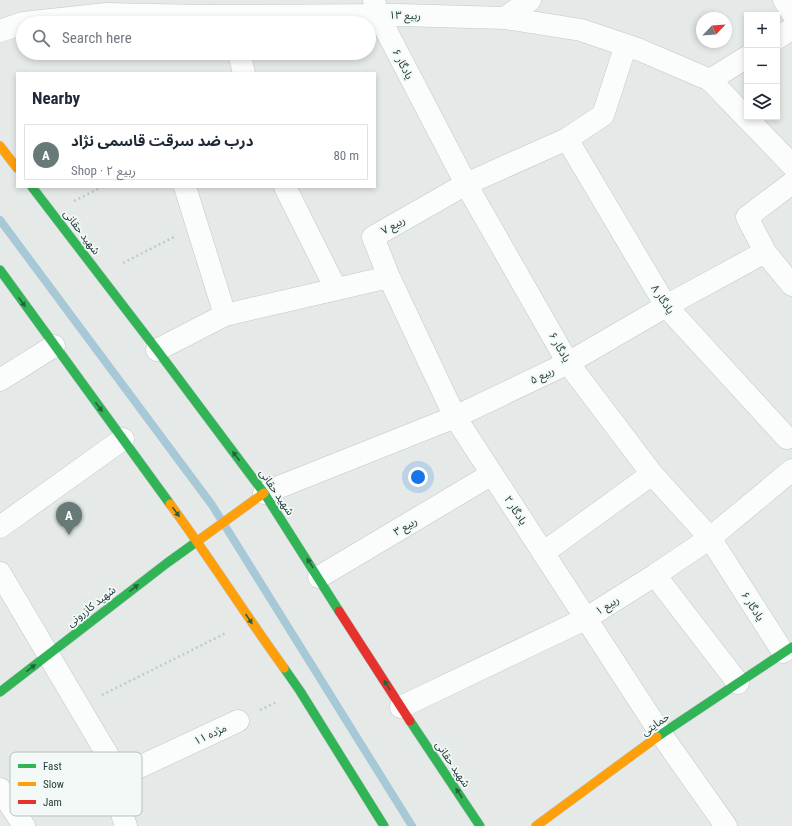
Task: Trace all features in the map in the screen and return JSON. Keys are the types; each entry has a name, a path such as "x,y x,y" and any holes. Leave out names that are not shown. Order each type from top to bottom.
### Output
{"main road":[{"path":"0,146 16,167"},
{"name":"شهید حقانی","path":"33,188 264,493 401,707 480,826"},
{"path":"0,270 197,541 250,621 300,691 384,826"},
{"name":"شهید کازرونی","path":"0,692 197,541 264,493"},
{"name":"حمایتی","path":"536,826 662,734 787,650"}],"street":[{"path":"505,18 530,0"},
{"path":"784,0 792,13"},
{"name":"ربیع ۱۳","path":"242,16 270,8 376,7 505,18 581,30 626,45 710,80"},
{"name":"یادگار ۶","path":"376,7 466,184 568,363 652,474 710,538 787,650"},
{"name":"ربیع ۱۳","path":"88,16 167,8 214,16"},
{"name":"ربیع ۱۳","path":"0,31 16,25"},
{"path":"780,36 792,29"},
{"name":"ربیع ۷","path":"388,277 373,237 466,184 567,139 603,115 626,45"},
{"path":"744,59 710,80 792,164"},
{"path":"241,60 244,72"},
{"name":"یادگار ۸","path":"567,139 666,306 790,439"},
{"path":"792,183 747,217 765,252 792,285"},
{"path":"185,188 225,315"},
{"path":"286,188 336,289"},
{"name":"ربیع ۵","path":"264,493 455,418 568,363 666,306 765,252"},
{"path":"157,350 225,315 388,277"},
{"name":"یادگار ۲","path":"388,277 455,418 585,619 726,826"},
{"path":"0,380 54,346"},
{"path":"0,527 124,439"},
{"name":"ربیع ۱","path":"401,707 585,619 710,538 792,470"},
{"name":"ربیع ۳","path":"319,578 492,474"},
{"path":"543,552 652,474"},
{"path":"0,573 106,752"},
{"path":"655,575 738,683"},
{"name":"مژده ۱۱","path":"142,766 238,721"},
{"path":"0,788 10,804"},
{"path":"18,816 24,826"},
{"path":"122,816 123,822 126,826"}],"path":[{"path":"52,212 100,188"},
{"path":"99,275 197,226"},
{"path":"79,706 250,621"},
{"name":"مژده ۱۱","path":"238,721 300,691"}],"waterway":[{"path":"0,220 212,505 412,826"}],"traffic: fast":[{"path":"33,188 264,493 339,611"},
{"path":"0,270 170,504"},
{"path":"0,692 199,540"},
{"path":"657,737 792,647"},
{"path":"284,668 300,691 384,826"},
{"path":"410,721 480,826"}],"traffic: slow":[{"path":"0,146 16,167"},
{"path":"199,540 264,493"},
{"path":"170,504 284,668"},
{"path":"536,826 657,737"}],"traffic: jam":[{"path":"339,611 410,721"}],"place":[{"name":"درب ضد سرقت قاسمی نژاد","path":"69,535"}]}
